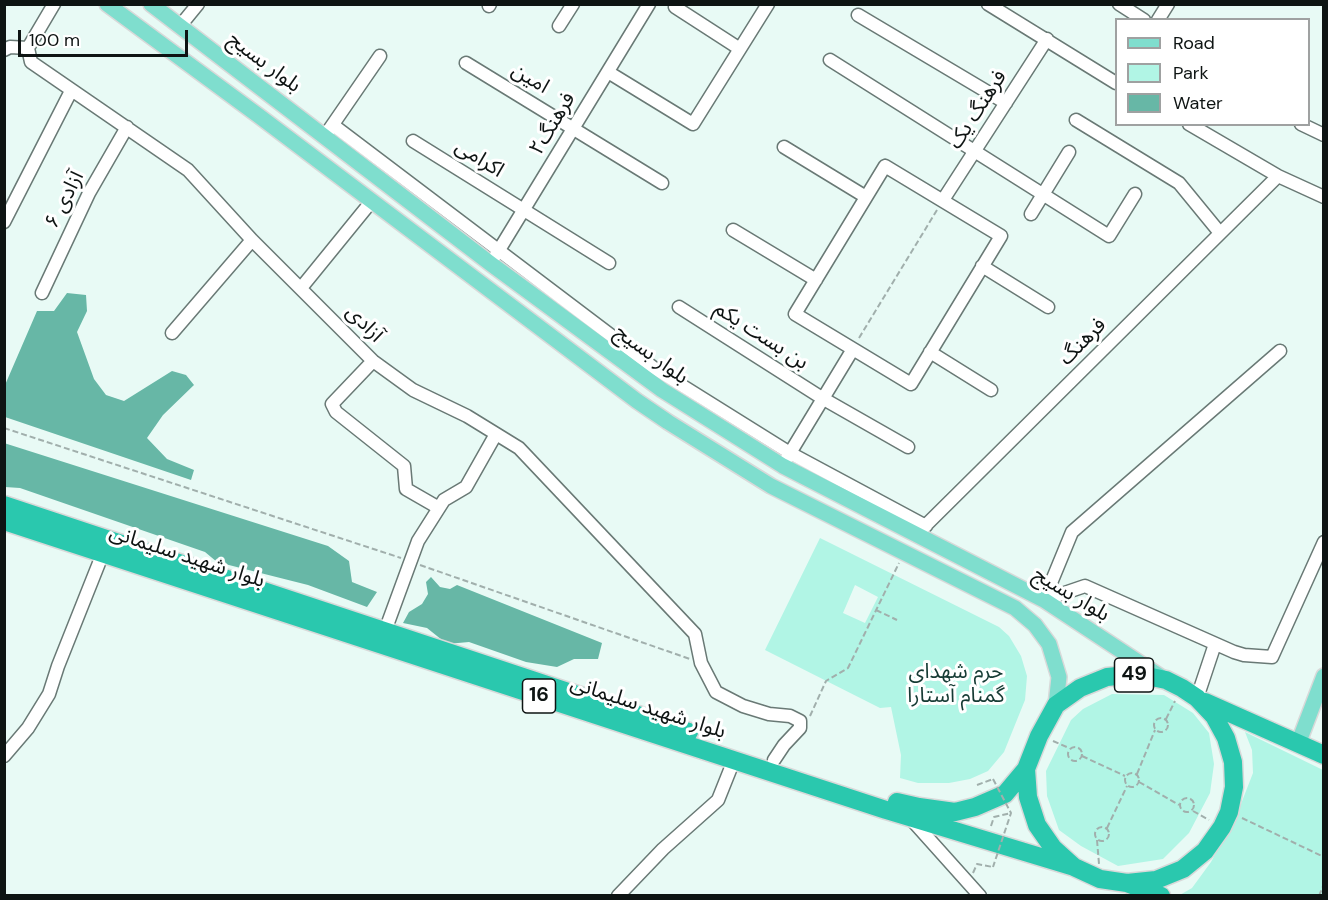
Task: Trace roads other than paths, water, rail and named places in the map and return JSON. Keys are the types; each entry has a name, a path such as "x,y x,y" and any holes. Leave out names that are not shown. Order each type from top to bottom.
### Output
{"highway":[{"name":"بلوار شهید سلیمانی","path":"4,504 886,799 955,812 975,807 1005,794 1026,769"},
{"name":"بلوار شهید سلیمانی","path":"4,521 911,818 1074,867"},
{"name":"49","path":"1161,896 1127,883 1100,879 1074,867 1053,849 1036,825 1028,797 1026,769 1039,736 1056,705 1080,687 1107,677 1137,674 1181,689 1323,755"},
{"name":"49","path":"1127,883 1156,880 1183,869 1205,851 1226,820 1234,787 1233,762 1226,738 1214,716 1181,689"}],"main road":[{"name":"بلوار بسیج","path":"107,4 637,401 771,486 1015,609 1035,625 1048,644 1059,677 1056,705"},
{"name":"بلوار بسیج","path":"151,4 273,97 329,131 495,257 662,390 786,460 921,530 1044,600 1181,689"},
{"path":"259,116 273,97"},
{"path":"771,486 786,460"},
{"path":"1298,744 1323,675"}],"street":[{"path":"4,50 10,47 28,48 54,4"},
{"path":"180,26 198,4"},
{"path":"559,26 573,4"},
{"path":"608,72 693,123 768,4"},
{"path":"988,4 1115,82"},
{"path":"1119,4 1141,18"},
{"path":"1159,18 1168,4"},
{"name":"فرهنگ۲","path":"495,257 646,6"},
{"path":"675,7 740,49"},
{"path":"858,15 1006,103"},
{"name":"فرهنگ یک","path":"943,200 1047,39"},
{"name":"آزادی","path":"28,48 31,62 188,170 252,240 373,361 413,390 467,416 519,448 695,634 701,663 716,692 743,706 769,714 796,718 800,721 800,728 774,760"},
{"path":"329,131 380,56"},
{"path":"830,60 1109,236 1135,194"},
{"name":"امین","path":"466,63 662,183"},
{"path":"4,222 71,91"},
{"path":"1076,120 1179,183 1220,233"},
{"path":"1192,126 1278,176 1323,197"},
{"path":"1306,126 1323,135"},
{"name":"آزادی ۶","path":"42,293 89,193 127,127"},
{"name":"اکرامی","path":"413,141 609,263"},
{"path":"784,147 866,197"},
{"path":"1031,213 1069,152"},
{"path":"885,165 1000,236 911,384 795,314 866,197 885,165"},
{"name":"فرهنگ","path":"921,530 1278,176"},
{"path":"301,288 371,202"},
{"path":"734,230 816,280"},
{"path":"172,333 252,240"},
{"path":"982,266 1048,307"},
{"name":"بن بست یکم","path":"679,306 822,398 908,447"},
{"path":"786,460 853,348"},
{"path":"1044,600 1072,532 1280,351"},
{"path":"930,352 991,390"},
{"path":"373,361 332,404 336,412 404,466 406,489 439,508"},
{"path":"385,631 418,541 444,500 466,487 496,434"},
{"path":"1044,600 1085,586 1215,644 1244,655 1272,657 1323,542"},
{"path":"4,756 28,728 49,694 103,553"},
{"path":"1181,689 1215,644"},
{"path":"618,896 663,849 718,800 734,760"},
{"path":"911,818 980,896"}],"water":[{"path":"67,293 86,295 87,311 77,332 94,379 106,395 124,401 172,371 186,375 194,385 163,415 147,438 167,459 194,470 191,480 5,417 5,385 37,311 54,311"},
{"path":"4,443 328,546 349,561 352,582 377,592 367,607 308,585 217,562 205,552 20,488 5,487"},
{"path":"431,577 440,587 450,589 457,585 602,643 598,659 574,659 557,667 526,662 469,642 447,644 427,628 403,623 409,612 422,604 428,594 426,582"}],"park label":[{"name":"حرم شهدای گمنام آستارا","path":"956,684"}]}
